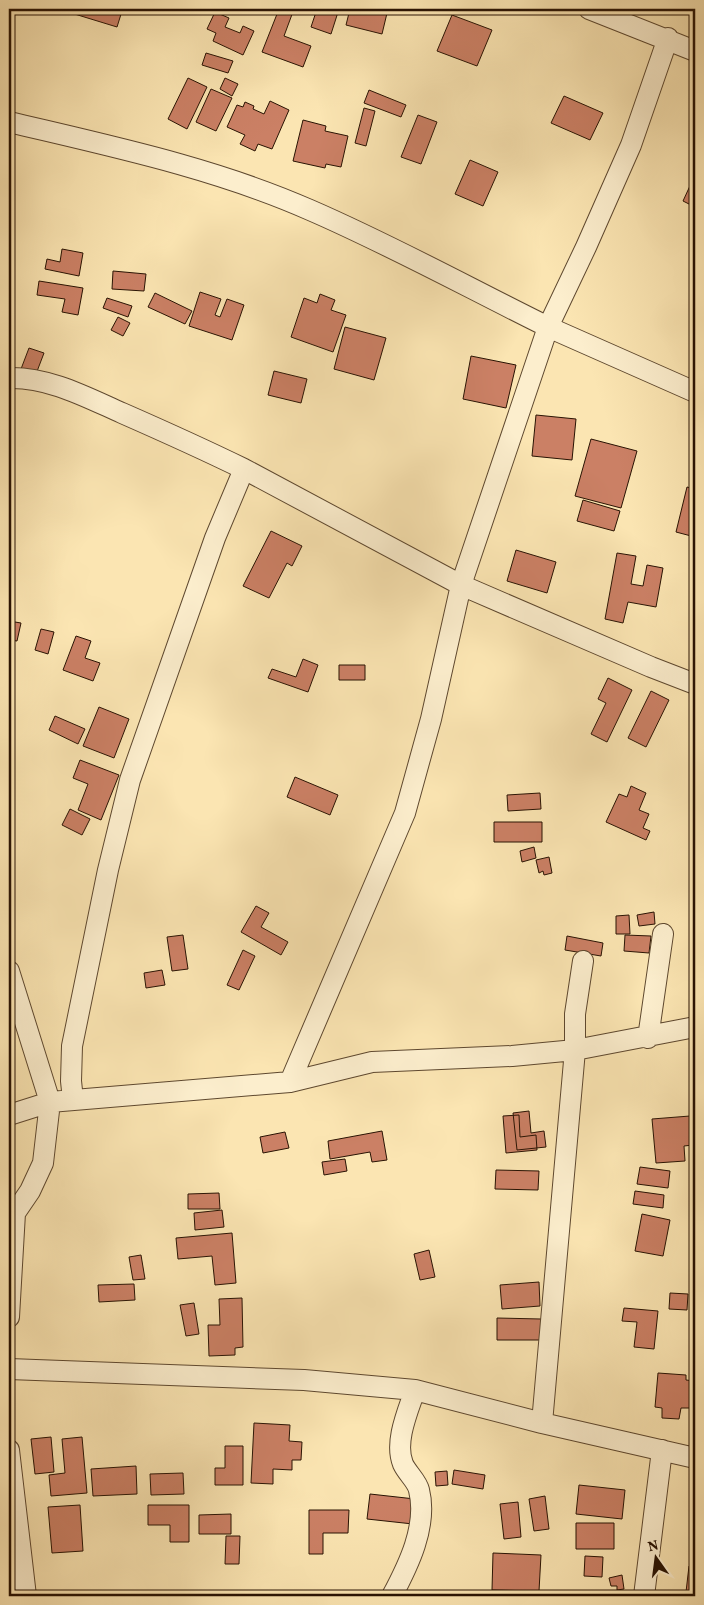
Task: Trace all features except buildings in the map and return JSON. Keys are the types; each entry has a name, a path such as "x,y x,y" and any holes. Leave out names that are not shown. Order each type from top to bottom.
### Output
{"street":[{"path":"589,9 668,38 695,51"},
{"path":"290,1082 405,813 431,719 461,585 548,327 631,145 668,38"},
{"path":"9,122 106,145 229,179 310,210 548,327 695,392"},
{"path":"9,378 42,382 73,391 170,434 244,469 461,585 651,668 695,684"},
{"path":"74,1100 71,1081 72,1046 100,905 130,780 215,538 244,469"},
{"path":"648,1038 663,934"},
{"path":"542,1423 575,1050 575,1014 583,961"},
{"path":"9,972 50,1102 43,1163 30,1191 11,1213 9,1317"},
{"path":"9,1115 50,1102 290,1082 372,1062 512,1056 575,1050 648,1038 695,1027"},
{"path":"9,1369 104,1371 304,1380 415,1390 542,1423 695,1458"},
{"path":"396,1596 390,1596 414,1547 421,1514 419,1489 403,1464 400,1447 406,1415 415,1390"},
{"path":"9,1450 26,1596"},
{"path":"644,1596 662,1450"}]}
